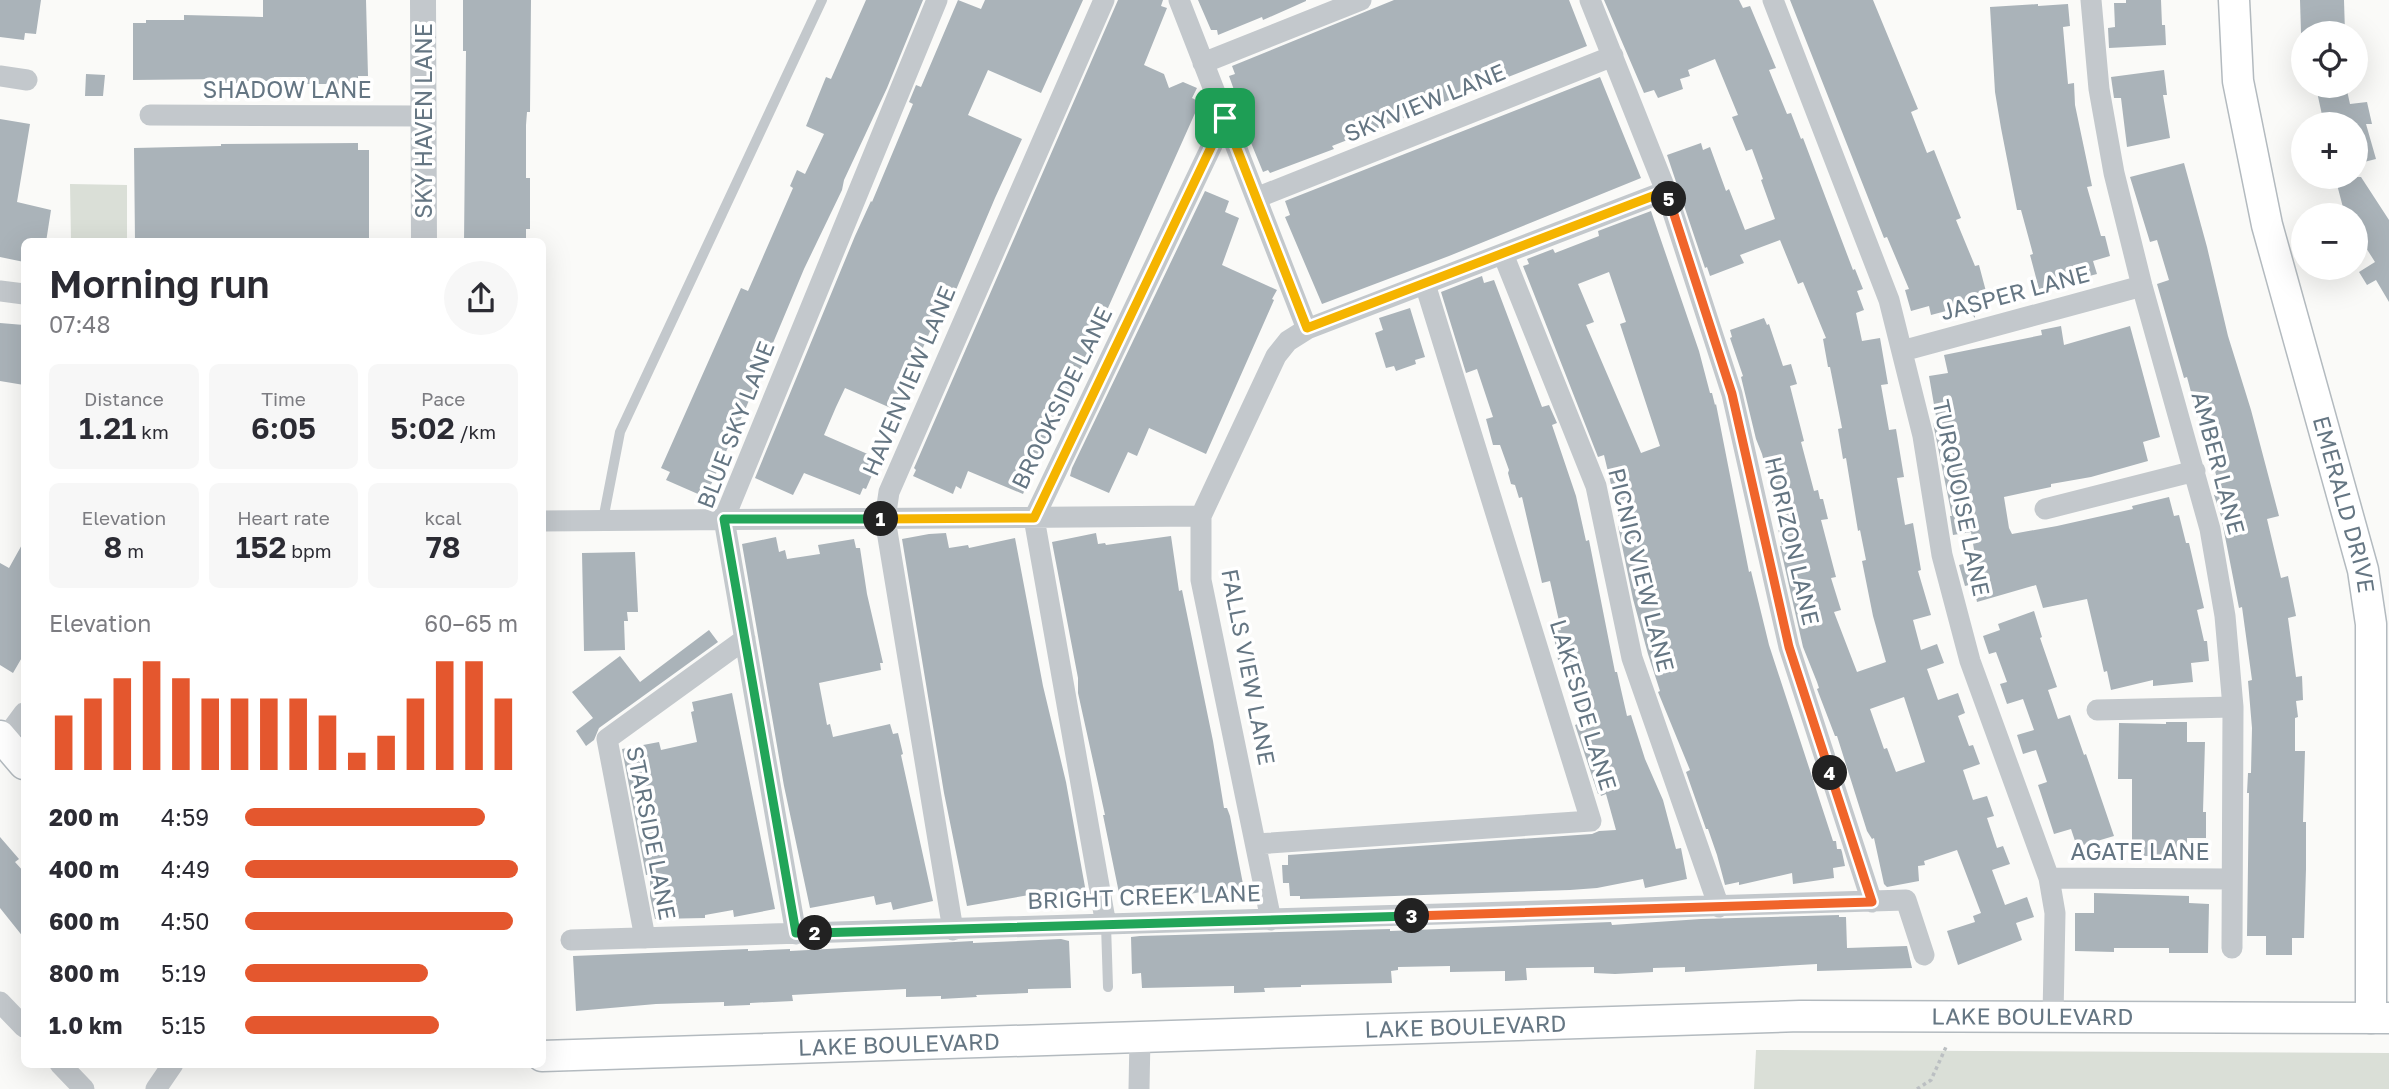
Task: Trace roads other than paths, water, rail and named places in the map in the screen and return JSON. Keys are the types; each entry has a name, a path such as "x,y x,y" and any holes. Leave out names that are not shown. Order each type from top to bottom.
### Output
{"main road":[{"name":"EMERALD DRIVE","path":"2234,0 2238,81 2267,225 2363,570 2371,624 2380,1018"},
{"path":"2,738 21,760"},
{"name":"LAKE BOULEVARD","path":"546,1056 1800,1016 2380,1018"}],"street":[{"name":"SKY HAVEN LANE","path":"423,0 424,238"},
{"name":"BLUE SKY LANE","path":"796,933 724,519 937,0"},
{"name":"HAVENVIEW LANE","path":"953,930 885,519 889,492 1104,0"},
{"path":"1179,0 1307,328"},
{"path":"1203,64 1361,0"},
{"name":"HORIZON LANE","path":"1590,0 1666,191 1732,394 1789,647 1872,902"},
{"name":"TURQUOISE LANE","path":"1773,0 1889,300 1923,436 1942,555 1970,661 2049,878 2055,913 2053,1016"},
{"name":"AMBER LANE","path":"2091,0 2099,89 2114,173 2142,286 2210,529 2225,617 2233,708 2232,948"},
{"name":"SKYVIEW LANE","path":"1256,198 1613,56"},
{"path":"0,76 27,80"},
{"name":"SHADOW LANE","path":"150,115 424,116"},
{"name":"BROOKSIDE LANE","path":"1106,925 1034,518 1225,118"},
{"name":"FALLS VIEW LANE","path":"1271,920 1201,580 1201,516 1276,356 1288,341 1307,328 1666,191"},
{"name":"PICNIC VIEW LANE","path":"1503,254 1596,486 1632,658 1719,907"},
{"name":"LAKESIDE LANE","path":"1256,844 1591,821 1425,284"},
{"name":"JASPER LANE","path":"1902,351 2142,286"},
{"path":"0,291 21,294"},
{"path":"2045,509 2195,471"},
{"path":"546,521 1201,516"},
{"name":"STARSIDE LANE","path":"645,939 607,739 745,639"},
{"path":"2097,710 2233,708"},
{"path":"2,738 21,716"},
{"name":"AGATE LANE","path":"2049,878 2231,879"},
{"name":"BRIGHT CREEK LANE","path":"571,940 1906,900 1924,955"},
{"path":"0,1002 21,1024"},
{"path":"1139,1089 1140,1037"},
{"path":"64,1068 84,1089"},
{"path":"156,1089 170,1068"}],"lane":[{"path":"603,520 620,432 822,0"},
{"path":"1106,925 1108,987"}]}
